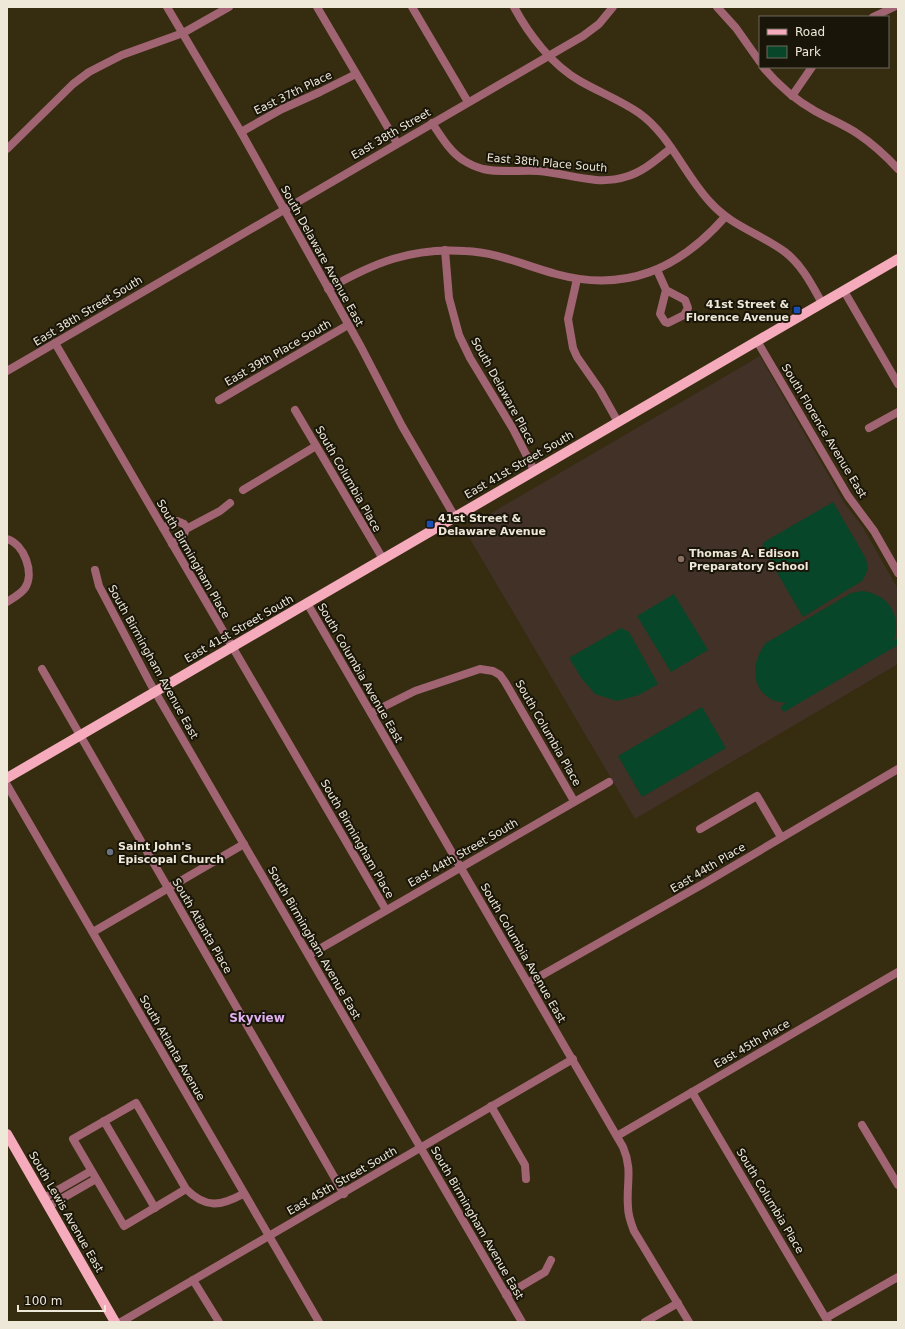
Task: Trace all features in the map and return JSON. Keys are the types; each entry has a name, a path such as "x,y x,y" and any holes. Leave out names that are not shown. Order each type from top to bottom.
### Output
{"main road":[{"name":"East 41st Street South","path":"7,778 898,259"},
{"name":"South Lewis Avenue East","path":"7,1134 115,1322"}],"street":[{"name":"South Delaware Avenue East","path":"167,7 241,132 402,426 455,517"},
{"path":"7,149 73,84 89,72 122,55 183,33 229,7"},
{"path":"317,7 397,143"},
{"path":"412,7 468,102"},
{"path":"514,7 549,56 578,80 639,113 659,131 700,191 725,217 786,253 801,268 822,303"},
{"path":"717,7 736,28 759,61"},
{"path":"875,16 894,7"},
{"name":"East 38th Street","path":"180,269 549,56 591,30 611,10"},
{"path":"765,68 774,80 792,96 858,134 882,153 898,169"},
{"path":"792,96 811,68"},
{"name":"East 37th Place","path":"241,132 282,108 320,92 356,74"},
{"name":"East 38th Place South","path":"432,123 443,139 461,159 470,164 490,170 537,171 597,181 610,180 636,173 647,167 671,148"},
{"path":"328,289 363,269 379,263 414,253 446,250 484,253 577,279 619,279 635,277 657,270 690,251 711,233 725,217"},
{"name":"South Delaware Place","path":"446,250 449,298 459,335 470,358 513,429 534,470"},
{"name":"East 38th Street South","path":"7,371 180,269"},
{"path":"657,270 666,290"},
{"path":"577,279 568,319 573,348 580,363 600,390 618,422"},
{"path":"844,290 898,384"},
{"name":"East 39th Place South","path":"219,400 348,325"},
{"name":"South Florence Avenue East","path":"757,341 848,496 874,531 897,568"},
{"name":"South Birmingham Place","path":"55,343 386,910"},
{"name":"South Columbia Place","path":"295,410 383,559"},
{"path":"870,428 898,412"},
{"path":"243,490 316,446"},
{"path":"172,544 184,535 186,529 220,511 230,503"},
{"path":"162,528 176,521 184,524 186,529"},
{"path":"7,539 17,545 24,555 29,572 25,588 9,598"},
{"name":"South Birmingham Avenue East","path":"95,570 99,586 156,692 522,1322"},
{"name":"South Columbia Avenue East","path":"307,603 617,1136 628,1159 630,1173 627,1206 629,1219 634,1231 689,1322"},
{"name":"South Atlanta Place","path":"42,669 344,1194"},
{"name":"South Columbia Place","path":"372,713 415,691 480,670 493,671 500,675 505,682 574,801"},
{"name":"East 44th Place","path":"528,983 703,884 898,769"},
{"name":"East 44th Street South","path":"309,955 609,782"},
{"name":"South Atlanta Avenue","path":"7,785 243,1194 319,1322"},
{"path":"700,829 757,796 781,837"},
{"path":"93,932 244,844"},
{"name":"East 45th Place","path":"617,1136 898,972"},
{"name":"East 45th Street South","path":"121,1322 344,1194 573,1059"},
{"name":"South Columbia Place","path":"692,1092 827,1320"},
{"path":"186,1189 124,1226 73,1139 136,1103 186,1189 198,1199 213,1204 227,1202 243,1194"},
{"path":"491,1106 525,1165 526,1179"},
{"path":"104,1121 155,1208"},
{"path":"862,1125 898,1185"},
{"path":"46,1202 91,1171"},
{"path":"46,1202 96,1179"},
{"path":"506,1294 545,1272 551,1260"},
{"path":"827,1320 898,1277"},
{"path":"193,1280 219,1322"},
{"path":"645,1322 678,1303"}],"shaded area":[{"name":"Thomas A. Edison Preparatory School","path":"760,356 845,504 862,526 898,589 898,664 635,819 464,529"}],"green space":[{"path":"833,502 865,557 867,572 862,581 803,617 762,547 764,542"},
{"path":"862,591 879,596 891,607 896,622 894,640 898,638 898,645 784,712 780,707 786,703 775,701 765,695 757,682 755,674 756,666 761,650 766,643 851,593"},
{"path":"674,594 708,650 671,672 637,616"},
{"path":"621,628 629,632 658,684 639,695 617,701 595,694 582,679 569,658"},
{"path":"702,707 726,748 642,797 618,756"}],"place":[{"name":"41st Street & Florence Avenue","path":"797,310"},
{"name":"41st Street & Delaware Avenue","path":"430,524"},
{"name":"Thomas A. Edison Preparatory School","path":"681,559"},
{"name":"Saint John's Episcopal Church","path":"110,852"}],"district":[{"name":"Skyview","path":"257,1018"}]}
